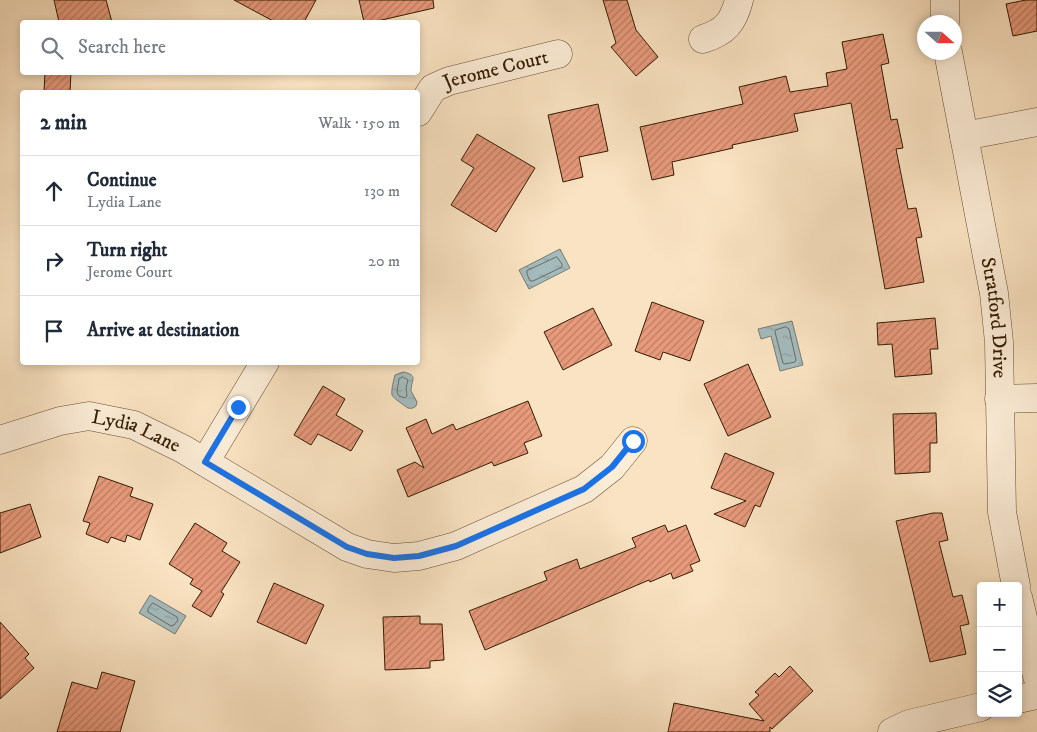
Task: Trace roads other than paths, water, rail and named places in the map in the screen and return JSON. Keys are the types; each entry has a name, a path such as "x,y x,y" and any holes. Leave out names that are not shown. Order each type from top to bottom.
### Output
{"street":[{"path":"703,39 722,31 730,23 736,13 739,0"},
{"path":"945,0 945,15"},
{"name":"Jerome Court","path":"420,109 433,88 441,84 558,54"},
{"name":"Stratford Drive","path":"950,60 995,300 999,342 1002,512 1015,582"},
{"path":"964,136 1037,122"},
{"path":"205,462 264,365"},
{"path":"999,399 1037,398"},
{"name":"Lydia Lane","path":"0,440 60,421 89,416 134,425 183,448 347,547 367,554 394,558 419,556 456,546 584,489 615,464 633,441"},
{"path":"1022,614 1037,676"},
{"path":"1022,698 1037,695"},
{"path":"892,732 909,724 977,708"}],"water":[{"path":"560,249 570,268 529,289 519,270"},
{"path":"792,321 803,365 780,371 771,336 761,339 758,329"},
{"path":"403,372 413,376 411,391 417,402 416,406 412,408 408,408 392,395 395,375"},
{"path":"150,595 186,616 175,634 139,613"}]}
